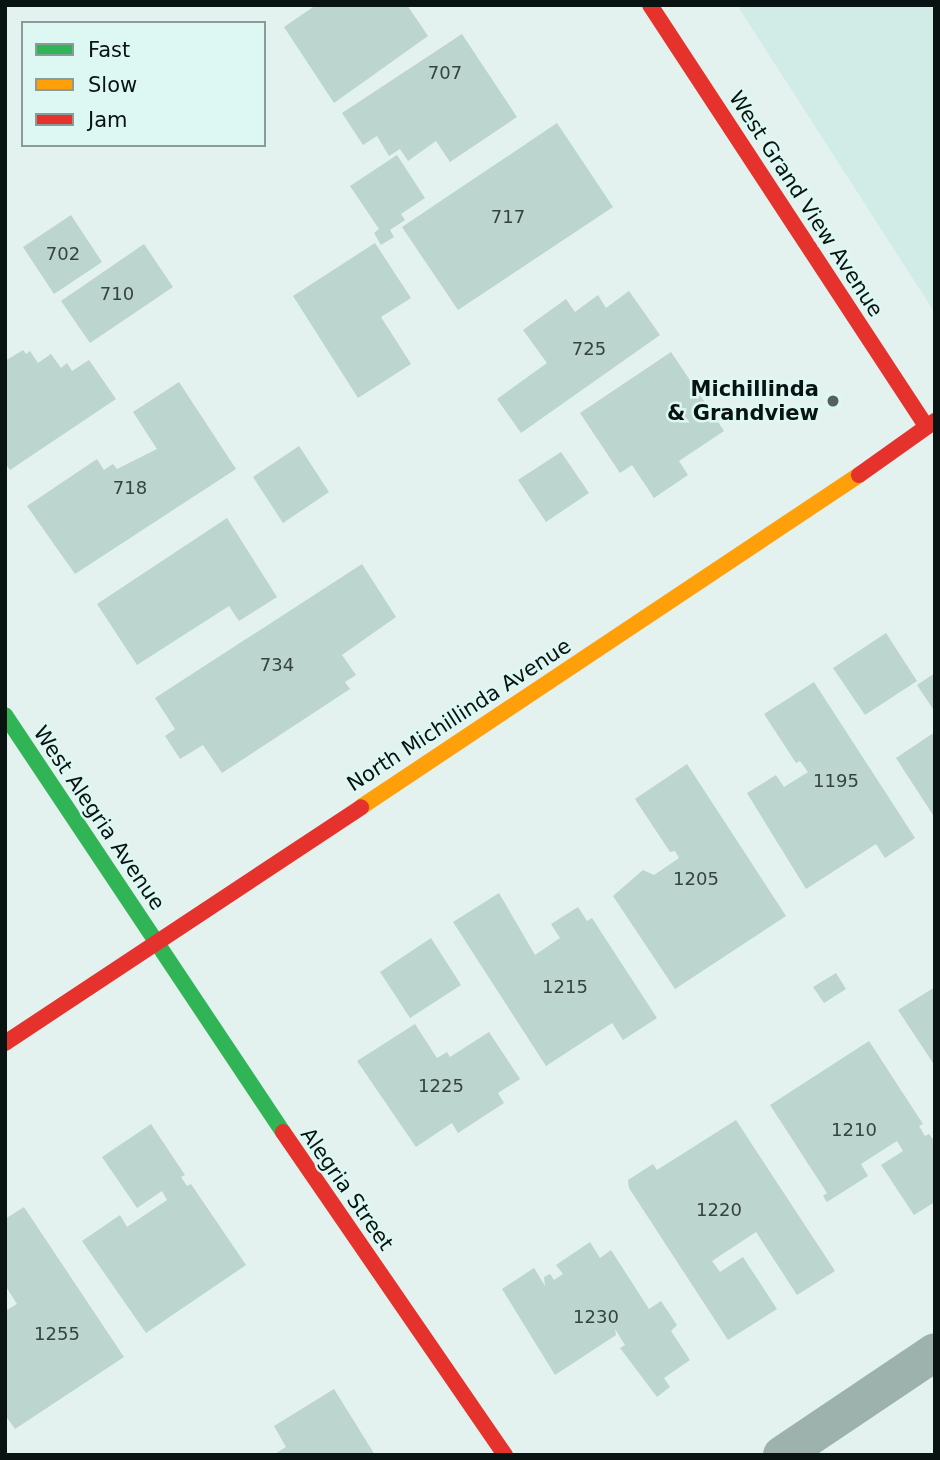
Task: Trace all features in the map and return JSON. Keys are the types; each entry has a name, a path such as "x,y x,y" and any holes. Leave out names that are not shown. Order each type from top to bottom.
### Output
{"street":[{"name":"West Grand View Avenue","path":"650,5 931,423"},
{"name":"North Michillinda Avenue","path":"5,1043 158,945 210,904 826,498 931,423"},
{"name":"West Alegria Avenue","path":"5,715 158,945"},
{"name":"Alegria Street","path":"158,945 505,1455"},
{"path":"782,1455 935,1352"}],"shaded area":[{"path":"737,5 935,5 935,313"}],"building":[{"path":"316,5 407,5 428,36 334,103 284,27"},
{"path":"462,34 517,117 450,162 436,141 408,161 400,149 389,156 377,136 363,145 342,113"},
{"path":"557,123 613,207 458,310 402,227"},
{"path":"397,155 425,198 401,214 405,220 390,230 394,237 381,245 374,233 379,229 350,186"},
{"path":"71,215 102,262 54,294 23,247"},
{"path":"375,243 411,298 381,317 411,364 358,398 293,296"},
{"path":"144,244 173,287 90,343 61,301"},
{"path":"629,291 660,335 521,433 497,399 547,363 523,330 566,299 575,312 598,295 606,308"},
{"path":"23,350 26,354 30,351 38,363 51,354 61,368 67,363 72,371 89,360 116,399 10,470 5,463 5,361"},
{"path":"671,352 724,431 679,461 688,475 654,498 632,465 620,473 580,413"},
{"path":"179,382 236,469 75,574 27,506 97,459 104,470 113,464 117,469 157,449 133,412"},
{"path":"299,446 329,492 283,523 253,477"},
{"path":"561,452 589,493 546,522 518,480"},
{"path":"227,518 277,597 239,621 229,606 137,665 97,604"},
{"path":"362,564 396,617 342,655 356,675 345,682 350,689 222,773 203,745 180,759 165,736 175,729 155,698"},
{"path":"886,633 917,681 865,715 833,668"},
{"path":"935,673 935,712 917,685"},
{"path":"814,682 915,838 885,858 876,844 806,889 747,793 776,775 784,787 808,772 800,761 796,763 764,714"},
{"path":"935,732 935,818 896,758"},
{"path":"687,764 786,916 675,989 613,896 643,870 654,875 679,858 675,851 670,852 635,799"},
{"path":"499,893 535,955 560,938 551,924 578,907 587,921 592,918 657,1018 623,1040 612,1023 546,1066 453,922"},
{"path":"431,938 461,985 410,1018 380,972"},
{"path":"836,973 846,989 824,1003 813,987"},
{"path":"935,987 935,1066 898,1010"},
{"path":"415,1024 437,1058 447,1052 450,1057 489,1032 520,1079 498,1093 504,1103 458,1133 452,1123 416,1147 357,1061"},
{"path":"869,1041 923,1124 919,1126 925,1136 929,1134 935,1142 935,1202 914,1215 881,1165 903,1151 897,1141 861,1164 868,1176 827,1202 823,1196 827,1193 770,1105"},
{"path":"736,1120 835,1271 797,1295 756,1232 712,1261 720,1272 743,1257 777,1309 728,1340 629,1188 628,1180 653,1164 657,1170"},
{"path":"151,1124 185,1175 181,1177 187,1186 191,1184 246,1265 146,1333 82,1241 120,1215 127,1227 167,1200 162,1191 137,1208 102,1157"},
{"path":"24,1207 124,1357 15,1429 5,1415 5,1311 17,1304 5,1285 5,1219"},
{"path":"590,1242 600,1258 611,1250 649,1309 661,1301 677,1325 671,1331 690,1360 664,1378 670,1387 657,1397 620,1348 625,1345 615,1329 616,1335 555,1375 502,1289 534,1268 545,1286 544,1277 550,1274 554,1280 563,1274 556,1265"},
{"path":"334,1389 375,1455 273,1455 286,1447 274,1426"}],"traffic: fast":[{"path":"5,715 283,1132"}],"traffic: slow":[{"path":"361,807 859,475"}],"traffic: jam":[{"path":"650,5 926,426"},
{"path":"859,475 935,421"},
{"path":"5,1043 361,807"},
{"path":"283,1132 505,1455"}],"place":[{"name":"Michillinda & Grandview","path":"833,401"}]}
